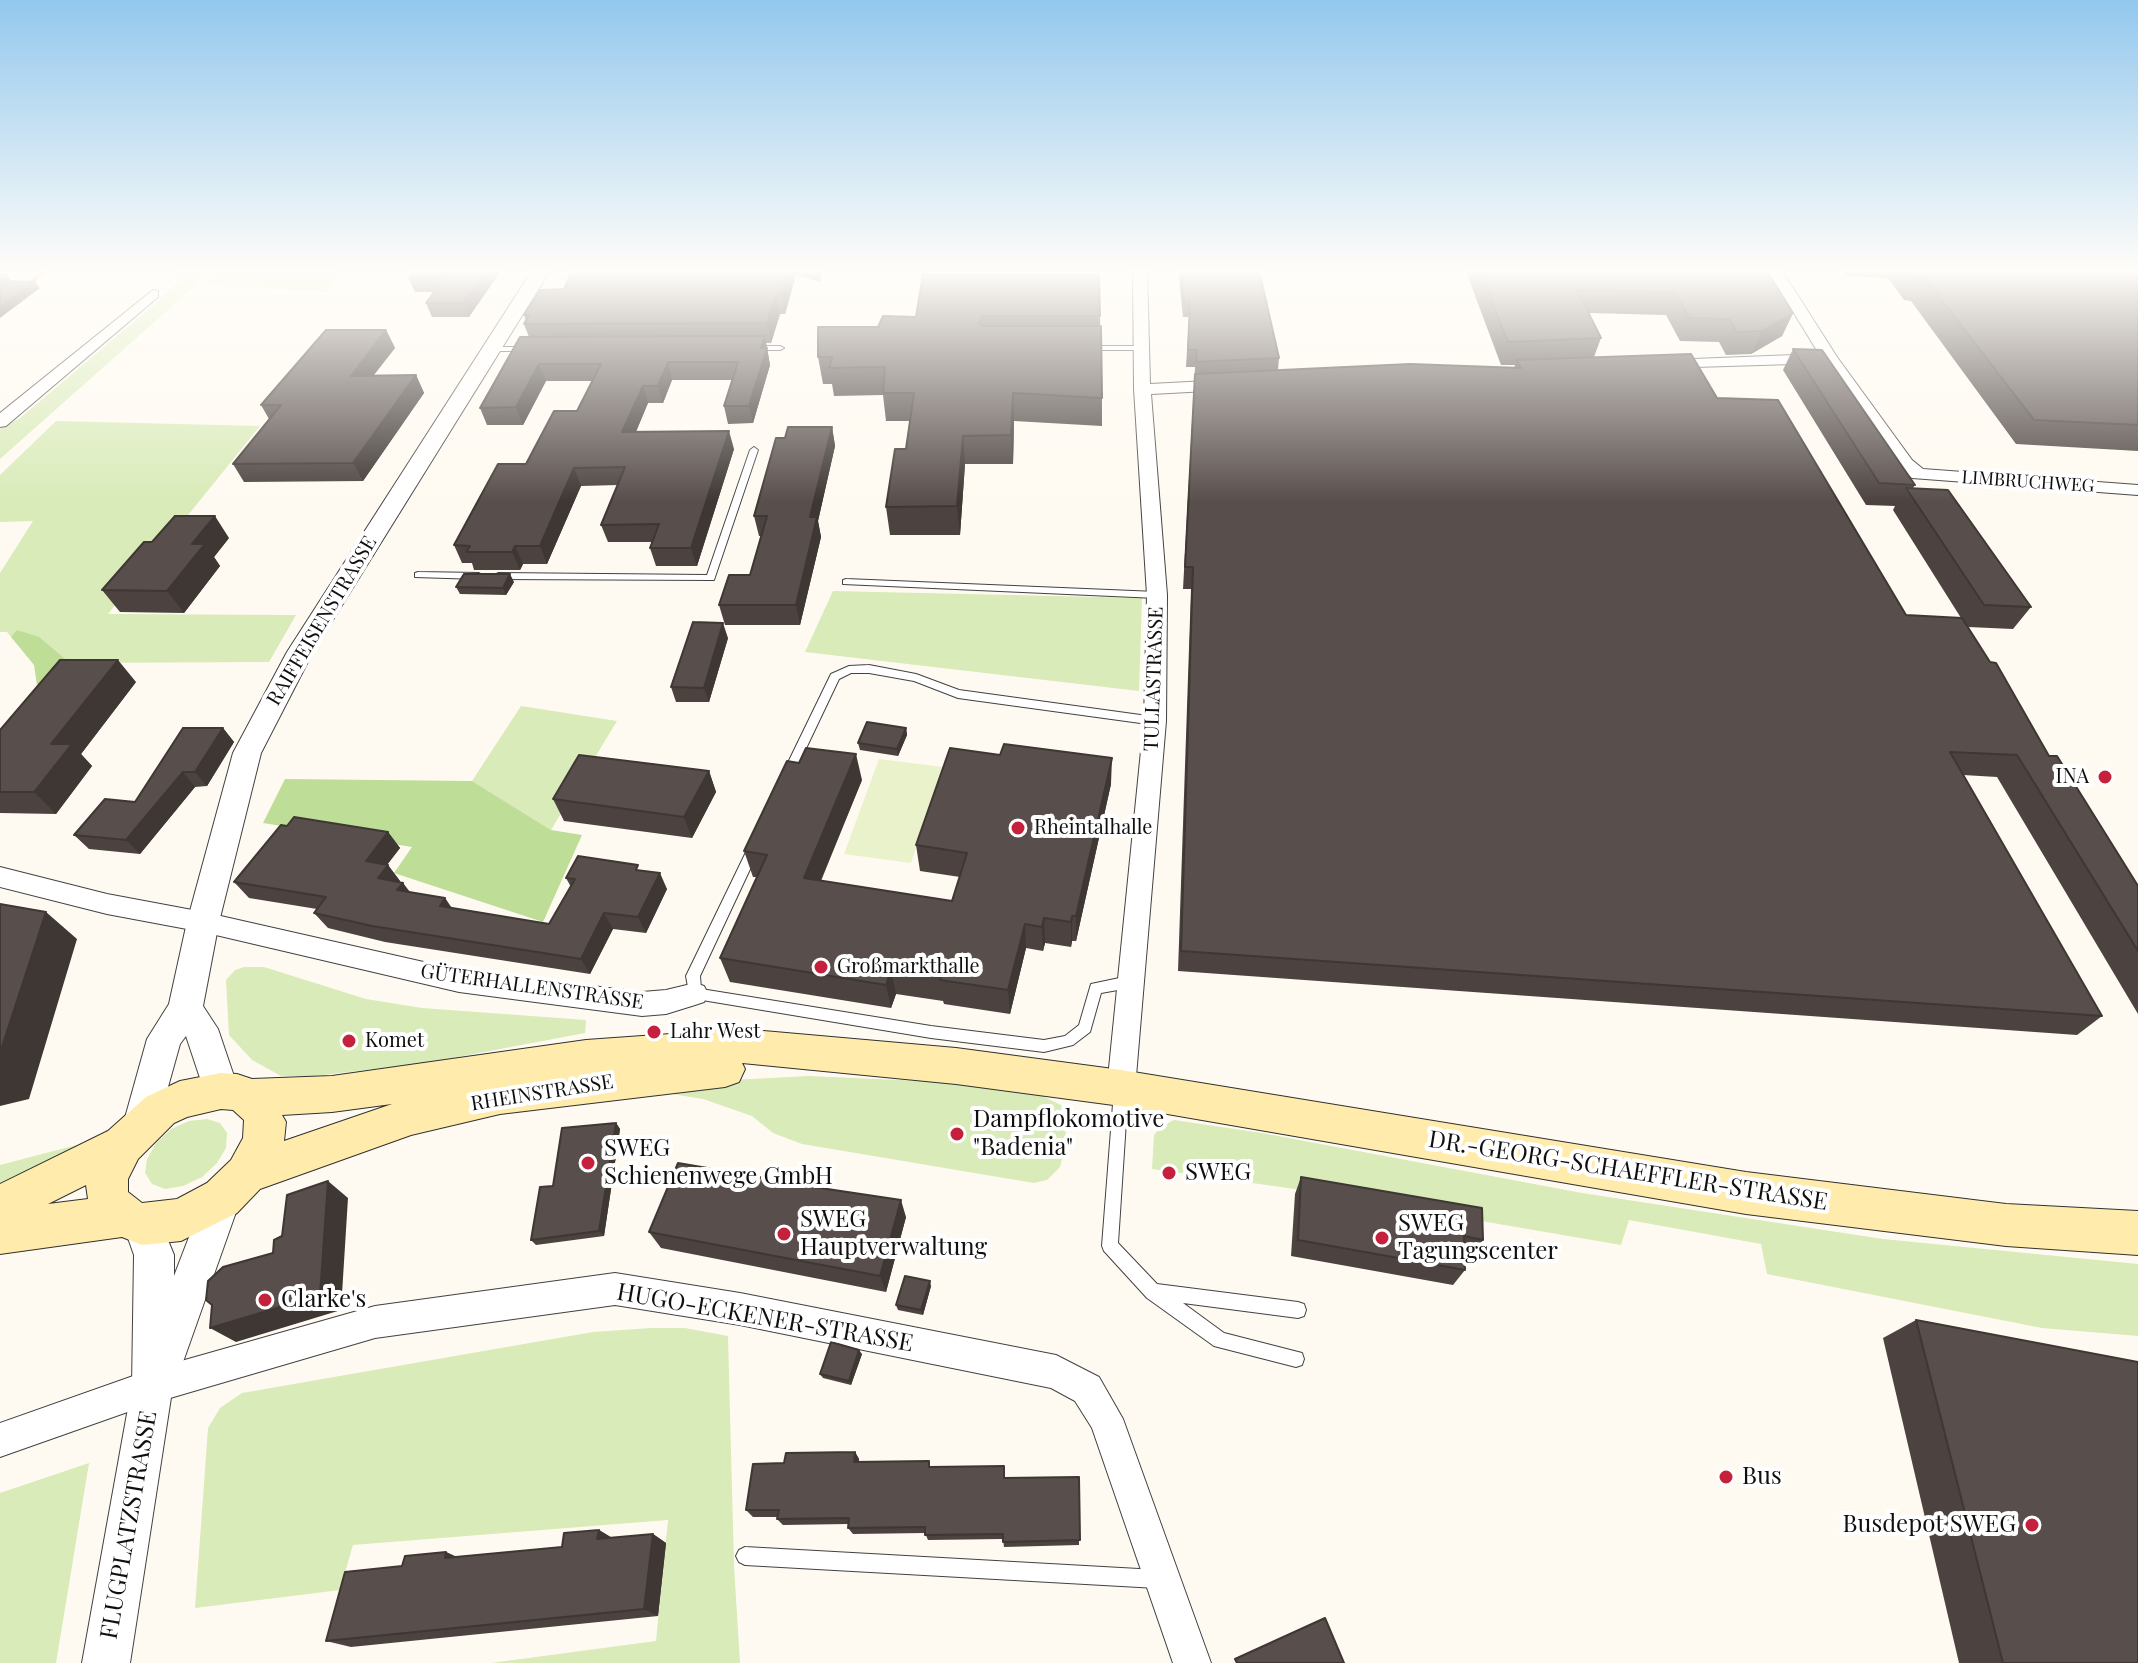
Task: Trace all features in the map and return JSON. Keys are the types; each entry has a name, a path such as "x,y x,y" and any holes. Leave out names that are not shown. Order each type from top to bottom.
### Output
{"main road":[{"name":"RHEINSTRASSE","path":"235,1094 332,1094 649,1052 741,1046 848,1055 1121,1088"},
{"name":"RHEINSTRASSE","path":"234,1186 411,1116 500,1096 848,1055"},
{"name":"DR.-GEORG-SCHAEFFLER-STRASSE","path":"1121,1088 1746,1193 2006,1225 2138,1233"},
{"path":"0,1206 132,1135 180,1100 235,1094 259,1108 265,1122 258,1156 234,1186 181,1220 132,1220 0,1232"},
{"path":"132,1135 107,1178 107,1193 112,1206 132,1220"}],"street":[{"path":"0,422 90,347"},
{"path":"1645,366 1830,358 1823,347"},
{"name":"TULLASTRASSE","path":"1121,1088 1155,721 1157,595 1141,348"},
{"name":"RAIFFEISENSTRASSE","path":"132,1135 164,1039 185,1009 203,922 247,753 300,652 493,349"},
{"name":"LIMBRUCHWEG","path":"1830,358 1906,464 1918,474 2138,490"},
{"path":"1142,389 1251,384"},
{"name":"GÜTERHALLENSTRASSE","path":"0,877 107,904 203,922 271,940 471,983 642,1004 666,1002 695,994"},
{"path":"185,1009 201,1029 235,1094"},
{"name":"FLUGPLATZSTRASSE","path":"153,1386 234,1186"},
{"name":"FLUGPLATZSTRASSE","path":"106,1663 153,1386 154,1255 132,1220"},
{"name":"HUGO-ECKENER-STRASSE","path":"0,1440 153,1386 375,1322 615,1289 740,1309 1056,1372 1087,1389 1106,1419 1192,1663"}],"lane":[{"path":"748,348 780,348"},
{"path":"1079,348 1141,348"},
{"path":"493,349 545,349"},
{"path":"418,575 711,578 754,450"},
{"path":"846,582 1157,595"},
{"path":"783,787 835,677 849,670 869,669 916,678 958,694 1155,721"},
{"path":"695,994 693,976 757,842"},
{"name":"GÜTERHALLENSTRASSE","path":"695,994 931,1032 1044,1046 1068,1041 1085,1028 1096,988 1129,982"},
{"path":"1121,1088 1110,1246 1153,1292 1220,1340 1296,1359"},
{"path":"1153,1292 1298,1310"},
{"path":"745,1556 1163,1579"}],"green space":[{"path":"104,347 127,347 0,459 0,429 20,418"},
{"path":"56,421 260,426 108,614 296,615 269,662 70,663 18,630 11,637 7,632 0,632 0,573 33,521 0,522 0,475"},
{"path":"833,591 1142,598 1139,691 805,652"},
{"path":"17,630 39,637 70,663 38,692 34,665 11,637"},
{"path":"521,706 617,721 551,830 472,781"},
{"path":"879,759 942,767 911,863 844,854"},
{"path":"285,779 472,781 551,830 582,835 543,922 394,873 412,847 263,823"},
{"path":"264,967 366,999 422,1008 586,1020 585,1033 426,1063 314,1076 281,1076 252,1060 229,1035 226,980 235,970"},
{"path":"809,1076 944,1082 1042,1096 1067,1108 1065,1147 1060,1167 1047,1180 1034,1183 802,1144 773,1133 752,1116 703,1099 654,1091 654,1084"},
{"path":"207,1119 220,1123 227,1133 226,1148 217,1163 202,1177 183,1186 165,1189 152,1184 145,1173 147,1159 156,1143 171,1129 189,1121"},
{"path":"1174,1120 1262,1133 1582,1193 1883,1239 2138,1264 2138,1336 2042,1328 1767,1274 1761,1244 1629,1220 1621,1245 1295,1189 1152,1169 1154,1135 1160,1127"},
{"path":"92,1141 0,1189 0,1165"},
{"path":"685,1328 728,1336 734,1566 740,1663 491,1663 656,1641 668,1520 353,1545 340,1590 195,1608 208,1428 220,1408 242,1393 593,1332"},
{"path":"89,1463 56,1663 0,1663 0,1493"}],"building":[{"path":"312,347 373,347 351,376 416,375 353,463 233,464 281,405 261,405"},
{"path":"515,347 767,348 749,406 724,406 738,362 668,362 658,386 643,386 622,432 729,431 691,548 650,548 659,524 601,525 625,467 574,468 540,546 515,546 512,552 466,552 470,546 454,545 498,464 526,464 554,411 577,411 601,364 539,364 516,407 480,408"},
{"path":"818,347 1101,347 1102,398 1013,393 1011,435 963,436 957,506 886,507 895,449 906,449 914,393 883,393 885,367 829,368 832,357 818,357"},
{"path":"1188,347 1276,347 1279,358 1196,362 1197,350 1188,350"},
{"path":"1978,347 2138,347 2138,425 2034,420"},
{"path":"1793,349 1822,350 1915,485 1879,483"},
{"path":"1691,354 1717,398 1778,400 1906,615 1962,618 1990,662 1996,663 2049,756 2057,756 2138,886 2138,951 2017,755 1950,752 2102,1016 1181,951 1193,567 1185,567 1195,374 1410,364 1521,368 1516,360"},
{"path":"788,427 832,427 810,517 817,517 796,605 719,605 729,575 750,575 767,516 754,516 776,438 785,438"},
{"path":"1906,488 1948,490 2031,607 1984,605"},
{"path":"175,516 215,516 192,544 205,544 167,591 102,590 144,542 152,542"},
{"path":"464,574 510,574 503,588 456,587"},
{"path":"693,622 723,623 704,688 671,687"},
{"path":"60,660 118,660 51,744 72,744 34,792 0,792 0,730"},
{"path":"867,722 906,728 897,749 858,743"},
{"path":"183,728 223,728 195,772 183,772 126,840 74,835 105,799 135,802"},
{"path":"1004,744 1112,758 1076,916 1072,916 1071,922 1044,918 1042,927 1025,924 1008,990 891,970 886,985 720,958 767,855 744,851 787,761 799,763 806,748 856,754 804,878 952,901 967,853 916,845 950,748 1000,755"},
{"path":"579,755 709,771 684,817 553,799"},
{"path":"294,817 388,832 366,861 388,865 378,878 403,883 397,890 445,898 440,906 549,924 575,879 566,878 578,856 638,865 636,870 660,873 638,917 604,913 581,959 372,926 314,913 326,897 234,882 281,825 287,826"},
{"path":"0,904 46,912 0,1053"},
{"name":"SWEG Schienenwege GmbH","path":"616,1123 599,1231 531,1240 540,1187 553,1186 562,1128"},
{"name":"SWEG Hauptverwaltung","path":"678,1163 772,1179 789,1170 794,1184 901,1200 880,1276 649,1232"},
{"name":"SWEG Tagungscenter","path":"1301,1177 1482,1208 1483,1240 1464,1236 1465,1270 1298,1240"},
{"path":"328,1181 320,1295 210,1328 212,1305 206,1300 208,1281 223,1267 273,1253 274,1240 282,1236 287,1195"},
{"path":"905,1276 930,1281 921,1310 896,1305"},
{"name":"Busdepot SWEG","path":"1916,1320 2138,1362 2138,1663 2003,1663"},
{"path":"831,1342 859,1350 849,1381 820,1374"},
{"path":"855,1452 854,1462 929,1461 929,1467 1004,1466 1004,1478 1079,1477 1080,1540 1003,1542 1003,1534 925,1535 925,1527 848,1528 849,1518 777,1519 779,1510 746,1510 753,1464 784,1463 786,1453"},
{"path":"599,1530 597,1539 653,1534 644,1609 326,1641 345,1572 402,1566 405,1556 446,1552 445,1558 562,1547 564,1533"},
{"path":"1325,1618 1344,1663 1237,1663 1235,1659"}],"place":[{"name":"INA","path":"2105,777"},
{"name":"Rheintalhalle","path":"1018,828"},
{"name":"Großmarkthalle","path":"821,967"},
{"name":"Lahr West","path":"654,1032"},
{"name":"Komet","path":"349,1041"},
{"name":"Dampflokomotive \"Badenia\"","path":"957,1134"},
{"name":"SWEG Schienenwege GmbH","path":"588,1163"},
{"name":"SWEG","path":"1169,1173"},
{"name":"SWEG Hauptverwaltung","path":"784,1234"},
{"name":"SWEG Tagungscenter","path":"1382,1238"},
{"name":"Clarke's","path":"265,1300"},
{"name":"Bus","path":"1726,1477"},
{"name":"Busdepot SWEG","path":"2032,1525"}]}
